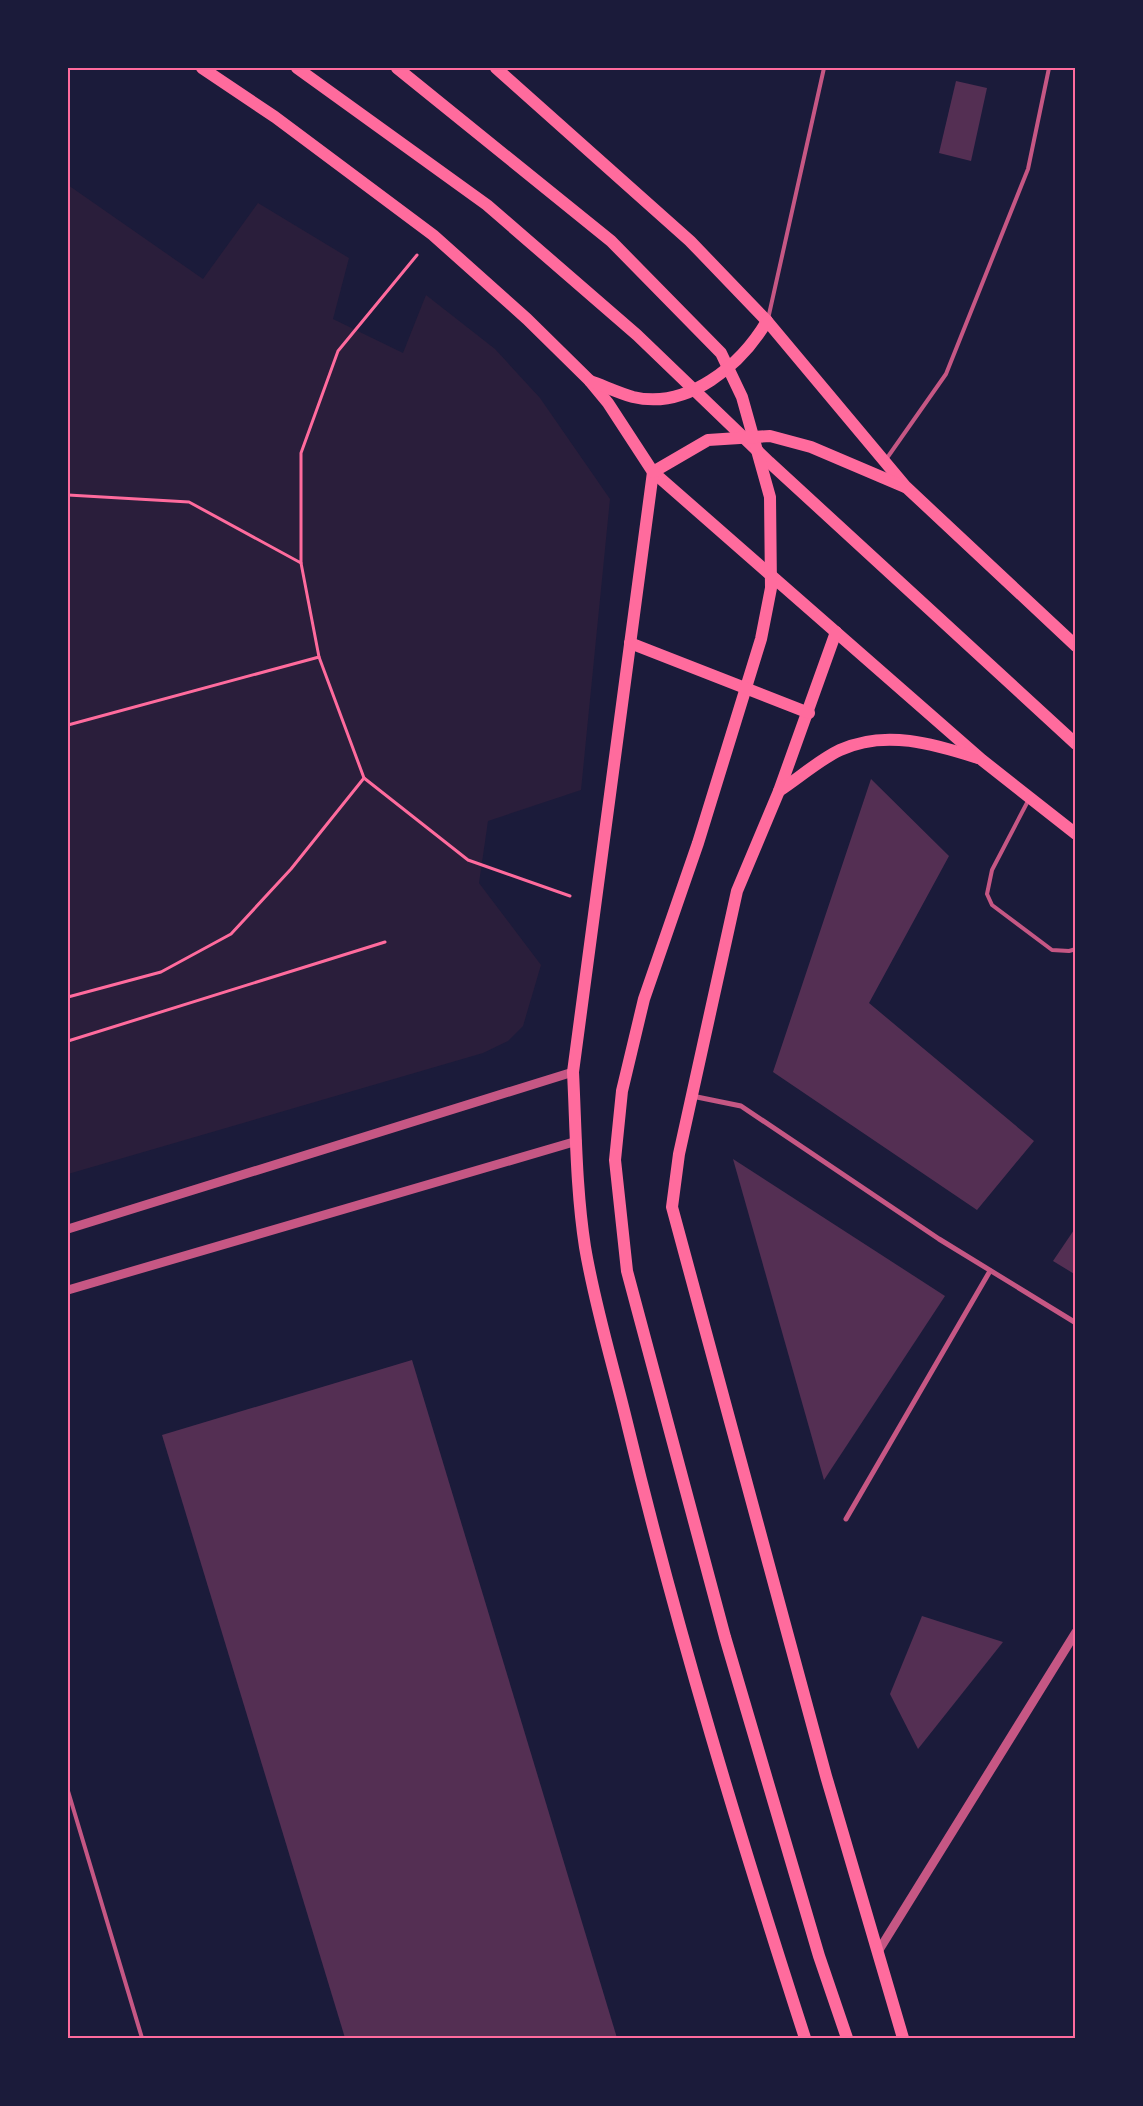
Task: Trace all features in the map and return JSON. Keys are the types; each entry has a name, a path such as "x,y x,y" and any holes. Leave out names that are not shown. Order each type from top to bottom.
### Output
{"main road":[{"path":"202,68 276,117 433,235 527,319 589,380 608,403 654,472 982,760 1076,834"},
{"path":"297,68 487,205 637,335 769,462 1076,744"},
{"path":"397,68 611,241 721,353 742,397 770,497 771,588 761,639 698,843 644,999 622,1091 615,1160 627,1271 725,1637 819,1956 847,2038"},
{"path":"496,68 690,241 767,321 906,487 1076,646"},
{"path":"589,380 634,397 656,398 684,395 712,379 738,358 758,336 767,321"},
{"path":"654,472 708,440 770,436 811,447 906,487"},
{"path":"654,472 573,1072 577,1141 576,1178 586,1249 646,1499 738,1832 805,2038"},
{"path":"836,632 779,791 737,891 678,1154 672,1207 826,1776 879,1950 903,2038"},
{"path":"630,643 808,713"},
{"path":"779,791 840,750 878,739 930,743 982,760"}],"street":[{"path":"68,1229 573,1072"},
{"path":"691,1096 741,1106 939,1239 1076,1323"},
{"path":"68,1290 577,1141"},
{"path":"846,1519 990,1270"},
{"path":"879,1950 1076,1632"}],"lane":[{"path":"767,321 824,68"},
{"path":"885,460 946,374 1028,169 1049,68"},
{"path":"1030,797 992,870 987,894 992,905 1052,950 1069,951 1076,949"},
{"path":"68,1790 142,2038"}],"path":[{"path":"433,235 338,351 301,453 301,563 319,657 364,778 468,860 595,905"},
{"path":"68,495 189,502 301,563"},
{"path":"68,725 319,657"},
{"path":"68,997 161,972 230,934 291,869 364,778"},
{"path":"68,1041 385,942"}],"shaded area":[{"path":"68,185 203,279 258,203 349,258 333,319 403,353 426,295 495,349 540,398 610,499 581,790 488,821 479,883 541,965 523,1026 508,1041 483,1053 68,1174"}],"building":[{"path":"956,81 987,88 971,161 939,153"},
{"path":"871,779 949,856 869,1003 1034,1141 977,1210 773,1072"},
{"path":"733,1159 945,1296 824,1480"},
{"path":"1076,1227 1076,1275 1053,1261"},
{"path":"412,1360 617,2038 345,2038 162,1435"},
{"path":"922,1616 1003,1642 918,1749 890,1694"}]}
